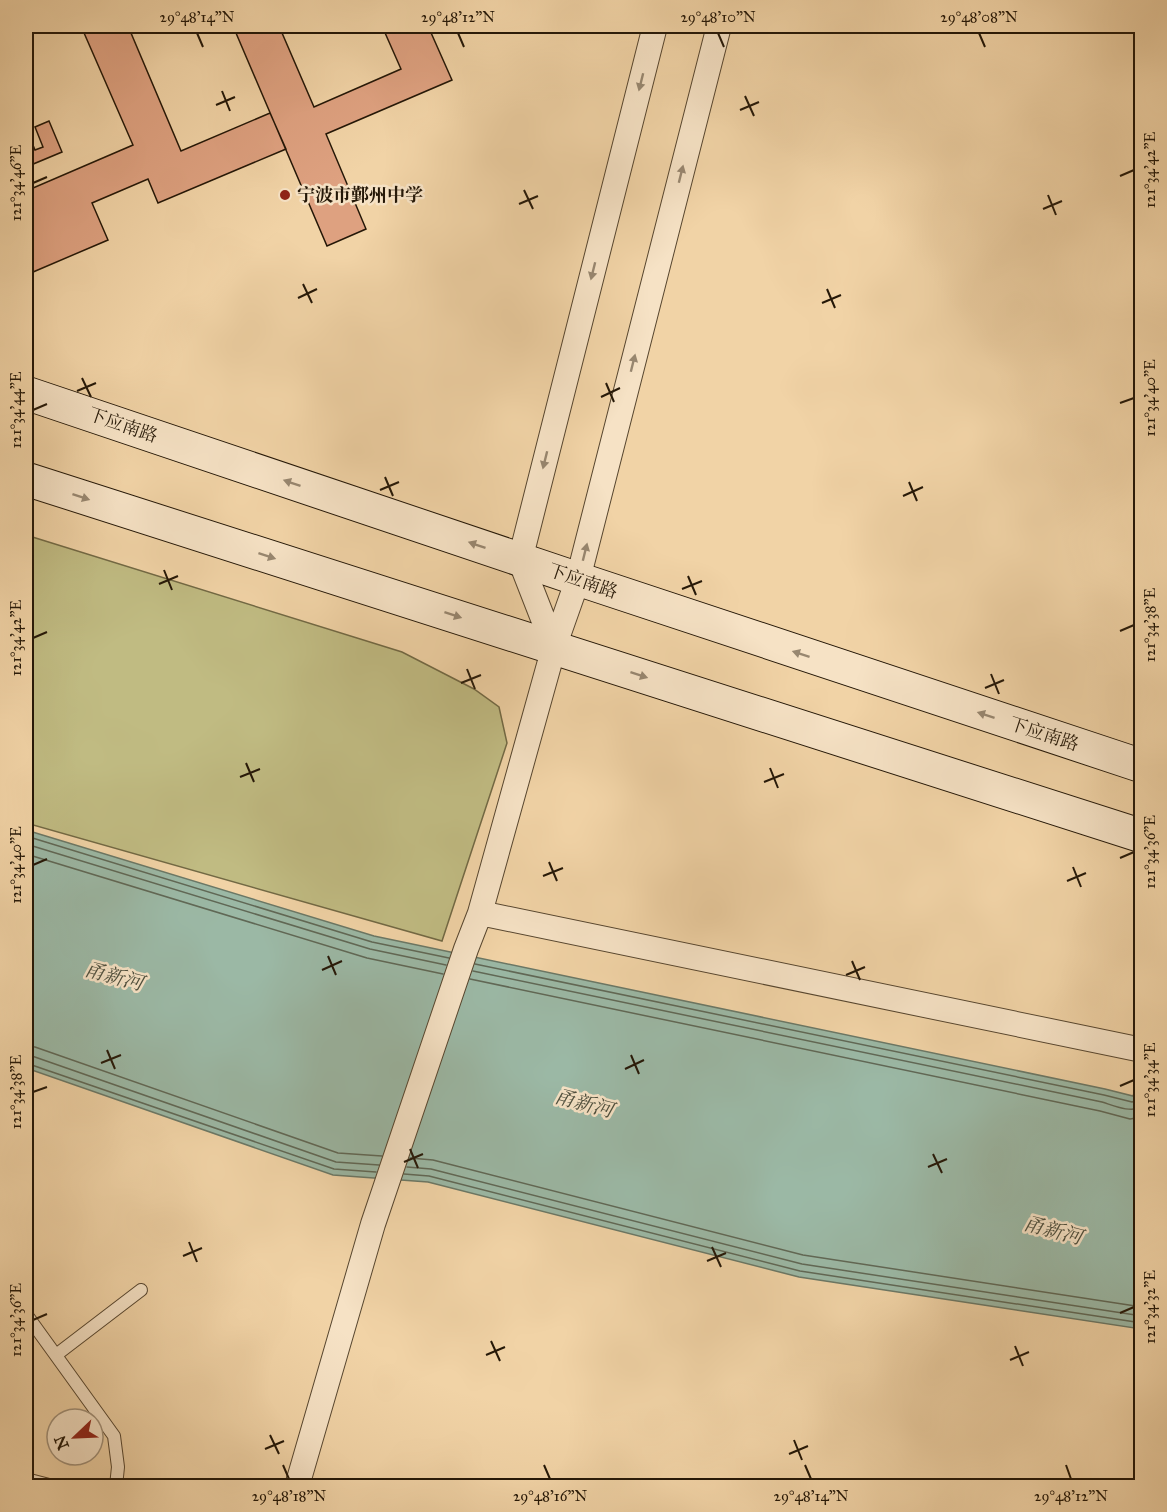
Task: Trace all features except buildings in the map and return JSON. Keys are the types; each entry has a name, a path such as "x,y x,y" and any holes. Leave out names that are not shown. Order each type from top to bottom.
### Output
{"main road":[{"name":"下应南路","path":"26,393 1142,766"},
{"path":"26,479 1142,836"}],"street":[{"path":"554,647 520,560 655,26"},
{"path":"297,1486 373,1224 480,913 554,647 578,579 719,26"},
{"path":"480,913 1142,1050"}],"lane":[{"path":"56,1355 141,1290"},
{"path":"26,1314 114,1436 118,1467 116,1486"},
{"path":"26,1479 53,1486"}],"shaded area":[{"path":"26,535 402,652 474,689 499,707 507,743 442,941 26,823"}],"water":[{"name":"甬新河","path":"26,830 374,936 1133,1096 1141,1073 1141,1329 799,1277 428,1182 333,1175 26,1068"}],"place":[{"name":"宁波市鄞州中学","path":"285,195"}]}
